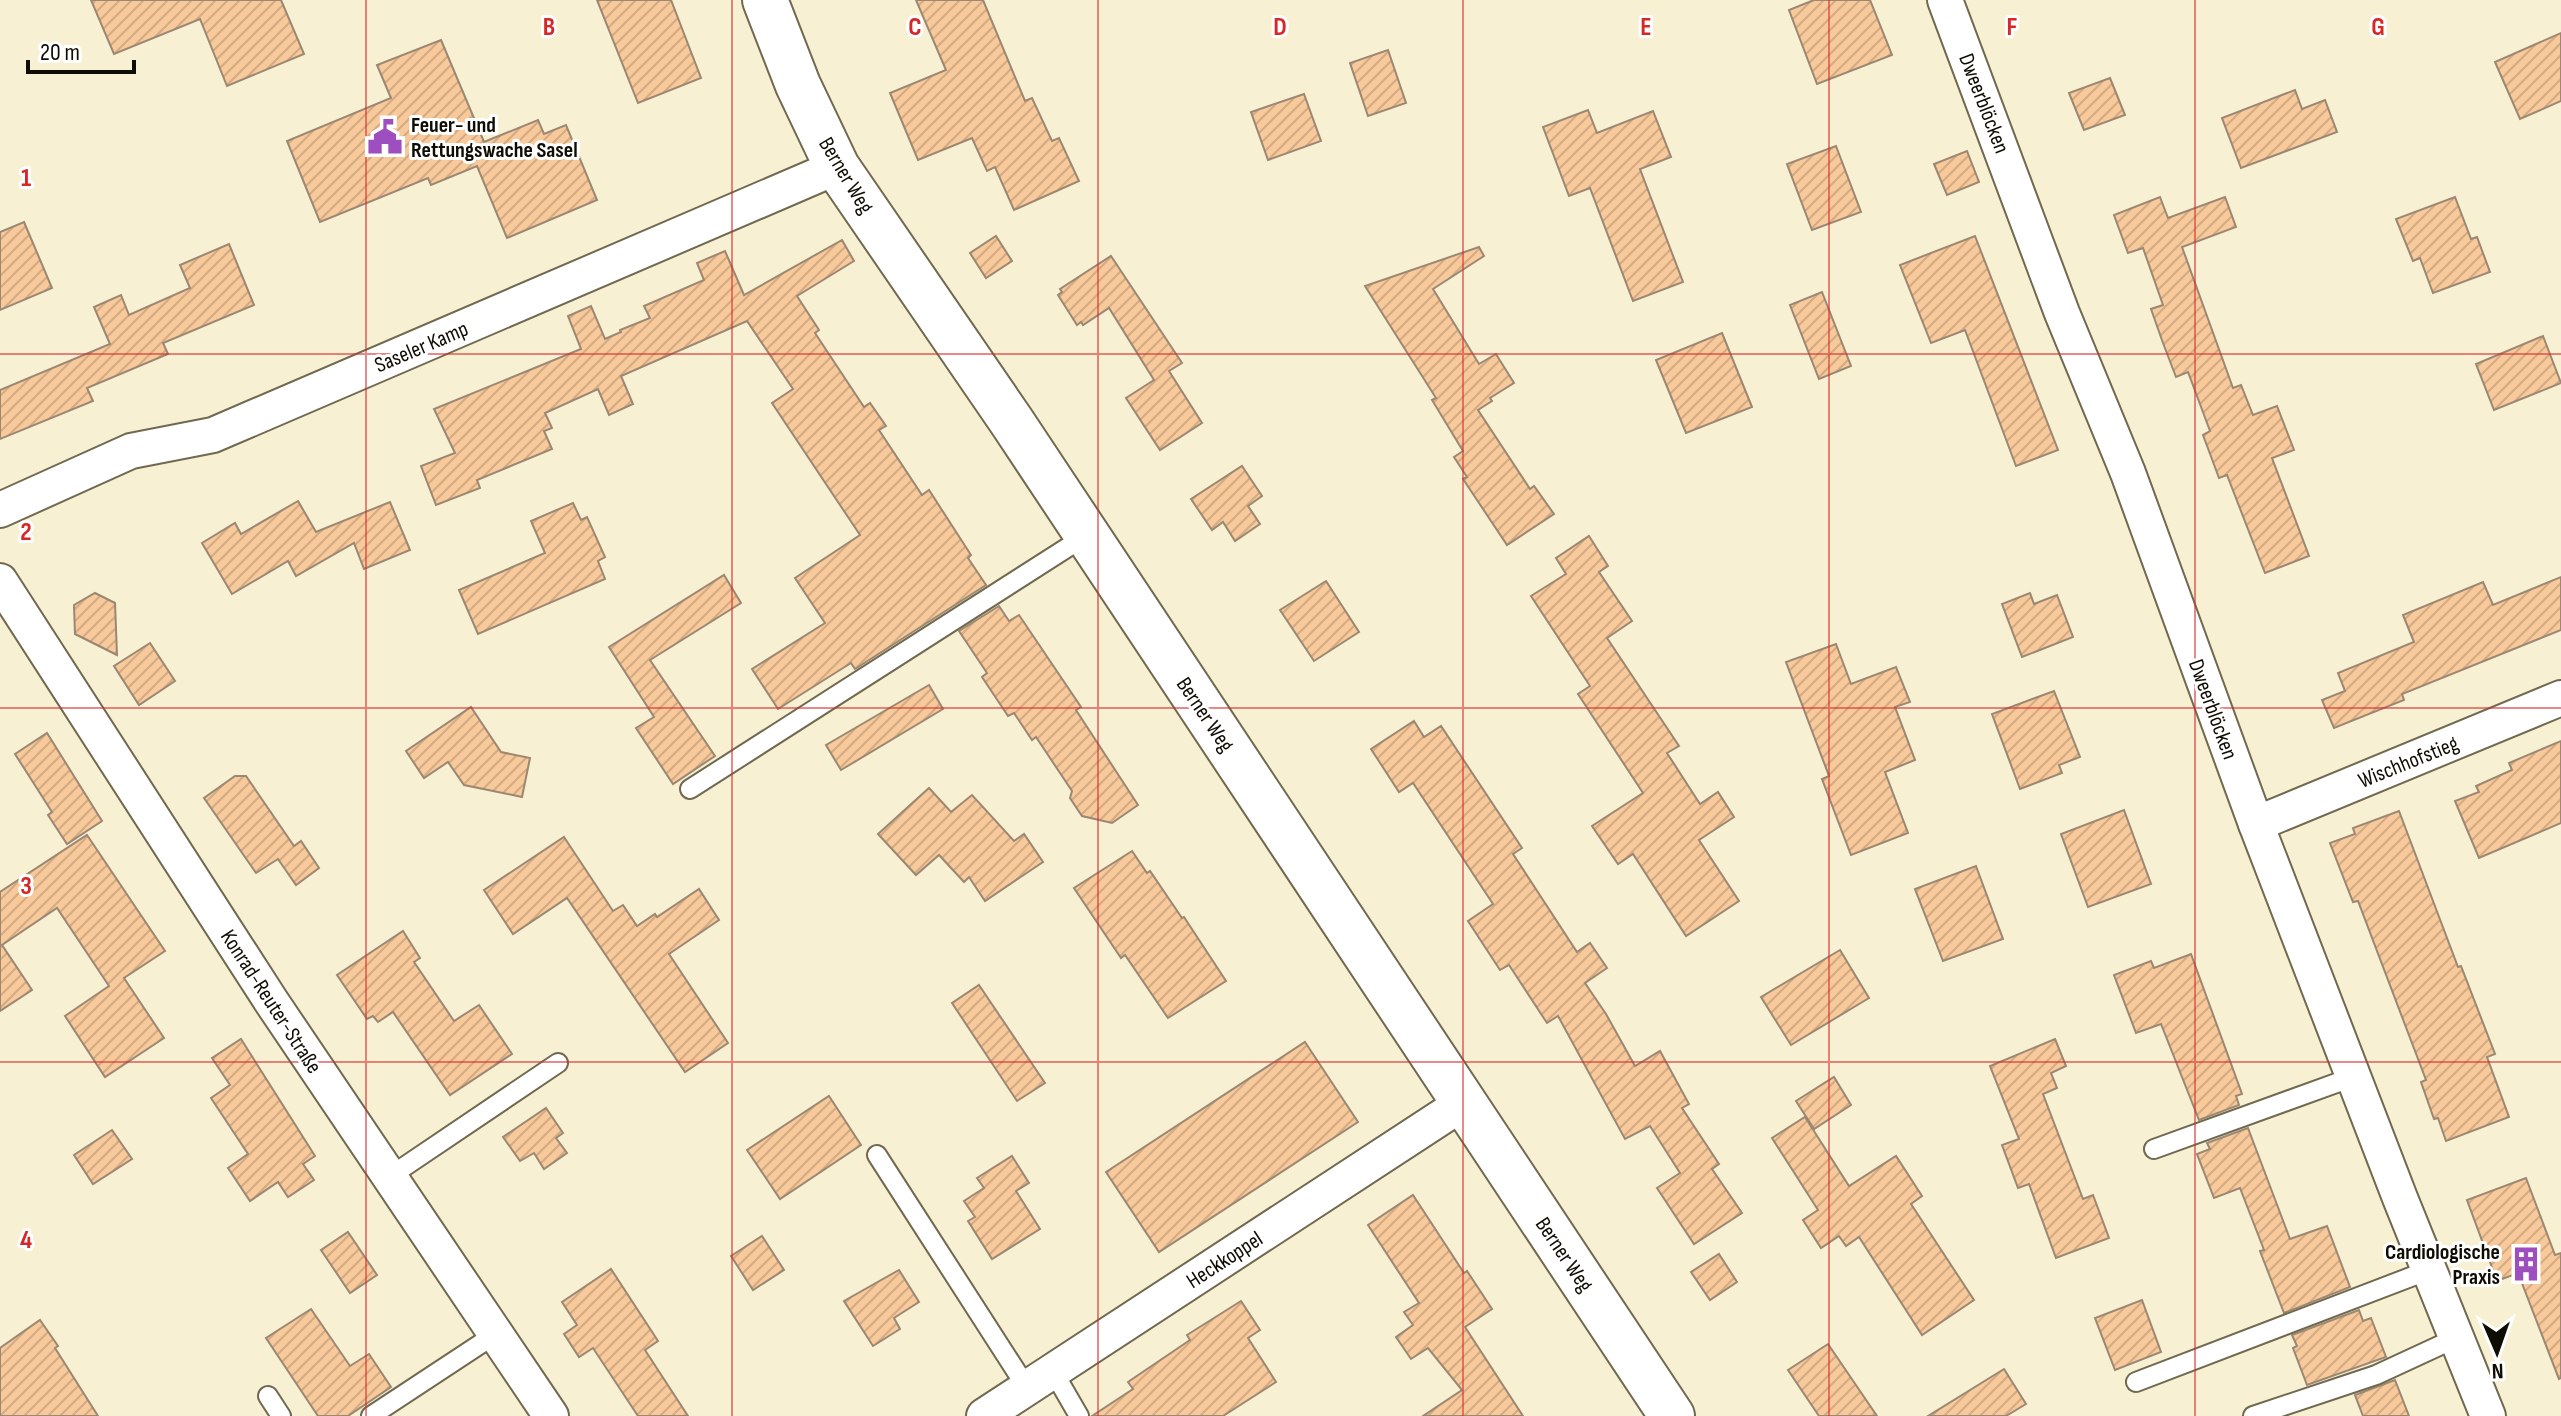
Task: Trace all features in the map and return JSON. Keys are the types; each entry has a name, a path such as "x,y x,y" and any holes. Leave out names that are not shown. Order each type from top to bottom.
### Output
{"street":[{"name":"Berner Weg","path":"765,0 798,85 837,167 1087,535 1672,1416"},
{"name":"Dweerblöcken","path":"1945,0 2062,313 2128,473 2256,824 2353,1077 2488,1416"},
{"name":"Saseler Kamp","path":"0,510 131,451 213,435 837,167"},
{"name":"Konrad-Reuter-Straße","path":"0,581 271,1001 551,1416"},
{"name":"Wischhofstieg","path":"2256,824 2561,698"},
{"name":"Heckkoppel","path":"984,1416 1463,1103"}],"lane":[{"path":"690,789 1087,535"},
{"path":"389,1177 558,1063"},
{"path":"2154,1149 2353,1077"},
{"path":"877,1155 1040,1380 1079,1416"},
{"path":"2136,1382 2429,1270"},
{"path":"371,1416 494,1335"},
{"path":"2253,1416 2376,1375 2456,1338"},
{"path":"268,1396 281,1416"}],"building":[{"path":"91,0 281,0 304,54 227,86 200,19 114,54"},
{"path":"597,0 671,0 701,78 638,103"},
{"path":"916,0 983,0 1025,101 1032,98 1052,141 1059,138 1079,181 1014,210 995,167 987,171 972,138 918,160 890,93 946,70"},
{"path":"1814,0 1870,0 1892,55 1817,84 1789,10"},
{"path":"2561,33 2561,101 2520,119 2495,62"},
{"name":"Feuer- und Rettungswache Sasel","path":"441,40 484,142 538,120 544,134 566,125 597,200 507,238 477,166 431,185 428,178 320,222 287,141 391,98 377,65"},
{"path":"1388,50 1406,103 1368,116 1350,63"},
{"path":"2110,78 2125,115 2084,130 2069,93"},
{"path":"2295,90 2302,109 2325,100 2337,132 2241,168 2222,118"},
{"path":"1304,94 1321,141 1268,160 1251,112"},
{"path":"1588,110 1597,133 1653,111 1671,157 1640,169 1683,282 1633,301 1590,188 1569,196 1543,127"},
{"path":"1836,146 1861,212 1812,230 1787,164"},
{"path":"1967,151 1979,182 1947,195 1934,164"},
{"path":"2160,197 2168,218 2225,197 2236,227 2182,247 2233,388 2241,385 2253,415 2277,406 2294,450 2272,458 2309,556 2265,573 2227,475 2219,478 2203,435 2210,431 2188,372 2176,377 2163,343 2151,309 2163,305 2143,248 2128,253 2114,215"},
{"path":"2455,197 2471,239 2477,237 2490,272 2433,293 2420,258 2413,261 2396,219"},
{"path":"24,222 52,288 0,310 0,232"},
{"path":"996,236 1012,261 986,278 970,253"},
{"path":"1975,236 2058,450 2016,466 1965,330 1931,343 1900,265"},
{"path":"842,240 854,261 797,296 819,330 815,333 864,407 870,403 886,426 879,430 922,495 929,490 971,555 968,558 986,585 855,669 851,663 778,709 752,669 825,623 795,578 860,535 772,403 793,389 747,321 621,376 633,404 609,415 598,389 545,413 552,428 544,431 552,449 477,480 480,488 436,505 421,466 455,453 434,409 581,349 568,316 591,306 605,339 650,318 644,306 704,280 697,263 725,251 744,295"},
{"path":"229,244 254,305 163,343 168,354 87,388 93,401 0,439 0,390 110,344 94,307 121,295 129,315 190,288 180,265"},
{"path":"1479,247 1484,256 1433,289 1479,364 1496,354 1514,383 1490,398 1492,401 1478,410 1530,489 1534,486 1554,514 1507,545 1463,479 1467,477 1454,457 1463,451 1432,400 1436,398 1365,286"},
{"path":"1111,256 1182,363 1169,371 1202,423 1160,450 1126,398 1154,380 1109,308 1083,325 1081,322 1077,325 1058,295 1062,292 1060,289"},
{"path":"1822,292 1851,366 1819,379 1790,305"},
{"path":"1722,333 1752,407 1686,433 1656,360"},
{"path":"2543,336 2561,383 2494,410 2476,364"},
{"path":"1242,466 1262,496 1248,506 1260,524 1235,541 1223,522 1212,530 1191,499"},
{"path":"298,501 316,532 390,502 410,550 364,569 354,543 296,576 288,561 232,594 202,543 235,523 241,534"},
{"path":"573,503 581,520 587,517 605,557 598,561 605,579 478,634 459,590 545,553 531,521"},
{"path":"1589,536 1608,566 1599,572 1632,621 1607,638 1679,746 1667,753 1700,804 1718,792 1734,817 1699,840 1739,901 1686,936 1633,854 1618,864 1592,826 1643,793 1578,694 1590,686 1531,596 1566,574 1556,558"},
{"path":"724,575 741,603 650,660 715,756 673,784 636,728 654,717 609,647"},
{"path":"2561,577 2561,630 2402,694 2404,700 2334,728 2322,700 2345,691 2338,673 2414,642 2403,615 2483,582 2493,605"},
{"path":"1326,581 1359,632 1314,661 1280,610"},
{"path":"95,593 115,603 117,655 75,634 74,605"},
{"path":"2030,593 2034,604 2057,595 2073,637 2022,657 2002,604"},
{"path":"999,606 1009,621 1019,615 1081,707 1076,710 1138,805 1112,823 1082,816 1070,798 1072,791 1036,737 1032,740 1014,713 1008,716 982,677 987,673 959,631"},
{"path":"150,643 175,681 139,705 114,666"},
{"path":"1836,644 1851,684 1896,667 1910,702 1895,707 1915,760 1885,772 1908,833 1851,855 1822,779 1829,776 1786,662"},
{"path":"929,685 943,709 841,770 826,745"},
{"path":"2054,691 2080,757 2059,765 2062,773 2020,789 1992,714"},
{"path":"471,707 501,752 530,758 522,797 464,785 448,762 424,778 406,751"},
{"path":"1414,721 1424,737 1441,726 1522,848 1513,854 1577,952 1590,943 1607,968 1585,983 1635,1066 1660,1051 1689,1104 1682,1108 1719,1164 1712,1169 1742,1213 1694,1244 1657,1188 1680,1173 1650,1126 1625,1139 1558,1016 1547,1023 1509,965 1500,970 1468,921 1493,904 1413,783 1399,792 1371,749"},
{"path":"47,733 102,821 67,844 48,815 52,812 15,754"},
{"path":"2561,741 2561,823 2479,858 2455,801 2479,792 2476,786 2512,770 2509,763"},
{"path":"235,776 246,776 294,846 301,841 319,868 296,885 278,859 256,873 204,798"},
{"path":"929,788 951,812 972,795 1014,841 1024,834 1043,862 985,901 969,877 964,882 939,855 916,875 878,834"},
{"path":"2124,810 2151,884 2088,907 2061,834"},
{"path":"2399,811 2458,967 2461,966 2495,1054 2487,1057 2509,1117 2446,1141 2438,1118 2434,1119 2421,1082 2426,1080 2358,901 2353,902 2330,843 2355,834 2353,828"},
{"path":"87,835 165,951 124,978 164,1038 105,1077 65,1016 109,986 57,908 2,945 32,990 0,1011 0,892"},
{"path":"564,837 613,911 623,905 637,926 655,914 657,917 699,889 719,920 669,954 728,1043 685,1072 567,898 513,934 484,890"},
{"path":"1132,851 1184,917 1226,981 1168,1018 1125,955 1121,958 1074,888"},
{"path":"1976,866 2003,939 1943,961 1915,889"},
{"path":"403,931 420,958 414,962 454,1021 479,1005 512,1054 450,1095 393,1012 378,1022 373,1016 367,1019 337,975"},
{"path":"1840,950 1869,998 1791,1045 1761,997"},
{"path":"2191,954 2242,1094 2236,1096 2239,1105 2199,1120 2161,1024 2136,1033 2114,975 2151,961 2154,968"},
{"path":"979,985 1045,1083 1017,1101 952,1003"},
{"path":"241,1039 315,1156 303,1164 314,1180 288,1197 278,1182 250,1201 228,1168 248,1154 211,1098 230,1085 212,1058"},
{"path":"2055,1039 2066,1066 2051,1073 2057,1088 2043,1094 2083,1199 2093,1195 2109,1238 2056,1258 2029,1184 2018,1188 2002,1145 2019,1139 1990,1066"},
{"path":"1305,1042 1358,1122 1159,1252 1106,1172"},
{"path":"1834,1077 1851,1105 1814,1129 1796,1101"},
{"path":"829,1096 861,1145 780,1199 747,1150"},
{"path":"546,1108 563,1133 556,1138 567,1153 544,1169 534,1153 520,1161 503,1137"},
{"path":"1805,1117 1849,1186 1896,1156 1922,1196 1911,1204 1974,1300 1922,1335 1859,1237 1846,1246 1839,1236 1821,1248 1803,1220 1818,1210 1772,1138"},
{"path":"2248,1128 2290,1239 2327,1226 2350,1287 2284,1313 2240,1188 2214,1198 2197,1154 2210,1149 2207,1143"},
{"path":"112,1130 132,1159 93,1184 74,1155"},
{"path":"1012,1156 1029,1183 1016,1191 1040,1229 992,1259 968,1221 975,1217 964,1201 984,1188 977,1178"},
{"name":"Cardiologische Praxis","path":"2526,1178 2555,1255 2561,1253 2559,1379 2518,1273 2497,1281 2467,1200"},
{"path":"1413,1195 1464,1273 1467,1271 1492,1309 1465,1327 1523,1416 1423,1416 1462,1390 1428,1348 1411,1359 1396,1337 1413,1325 1404,1312 1419,1303 1368,1225"},
{"path":"348,1232 377,1275 350,1293 321,1250"},
{"path":"762,1236 784,1270 753,1290 731,1256"},
{"path":"1719,1254 1737,1282 1710,1300 1691,1272"},
{"path":"611,1269 658,1341 645,1350 688,1416 638,1416 593,1348 579,1357 564,1334 577,1325 562,1302"},
{"path":"899,1270 919,1302 894,1318 900,1329 873,1346 844,1301"},
{"path":"2142,1300 2161,1352 2115,1370 2095,1318"},
{"path":"1241,1301 1260,1330 1248,1338 1276,1382 1223,1416 1092,1416 1133,1389 1128,1382 1190,1340 1187,1335"},
{"path":"311,1309 350,1366 369,1354 391,1387 348,1416 318,1416 266,1338"},
{"path":"2359,1310 2363,1321 2371,1318 2386,1357 2307,1385 2293,1348 2297,1346 2292,1335"},
{"path":"40,1320 98,1416 0,1416 0,1348"},
{"path":"1828,1344 1877,1416 1819,1416 1788,1370"},
{"path":"2004,1369 2026,1404 2006,1416 1928,1416"},
{"path":"2395,1380 2409,1416 2363,1416 2355,1395"}],"place":[{"name":"Feuer- und Rettungswache Sasel","path":"385,137"},
{"name":"Cardiologische Praxis","path":"2526,1264"}]}
